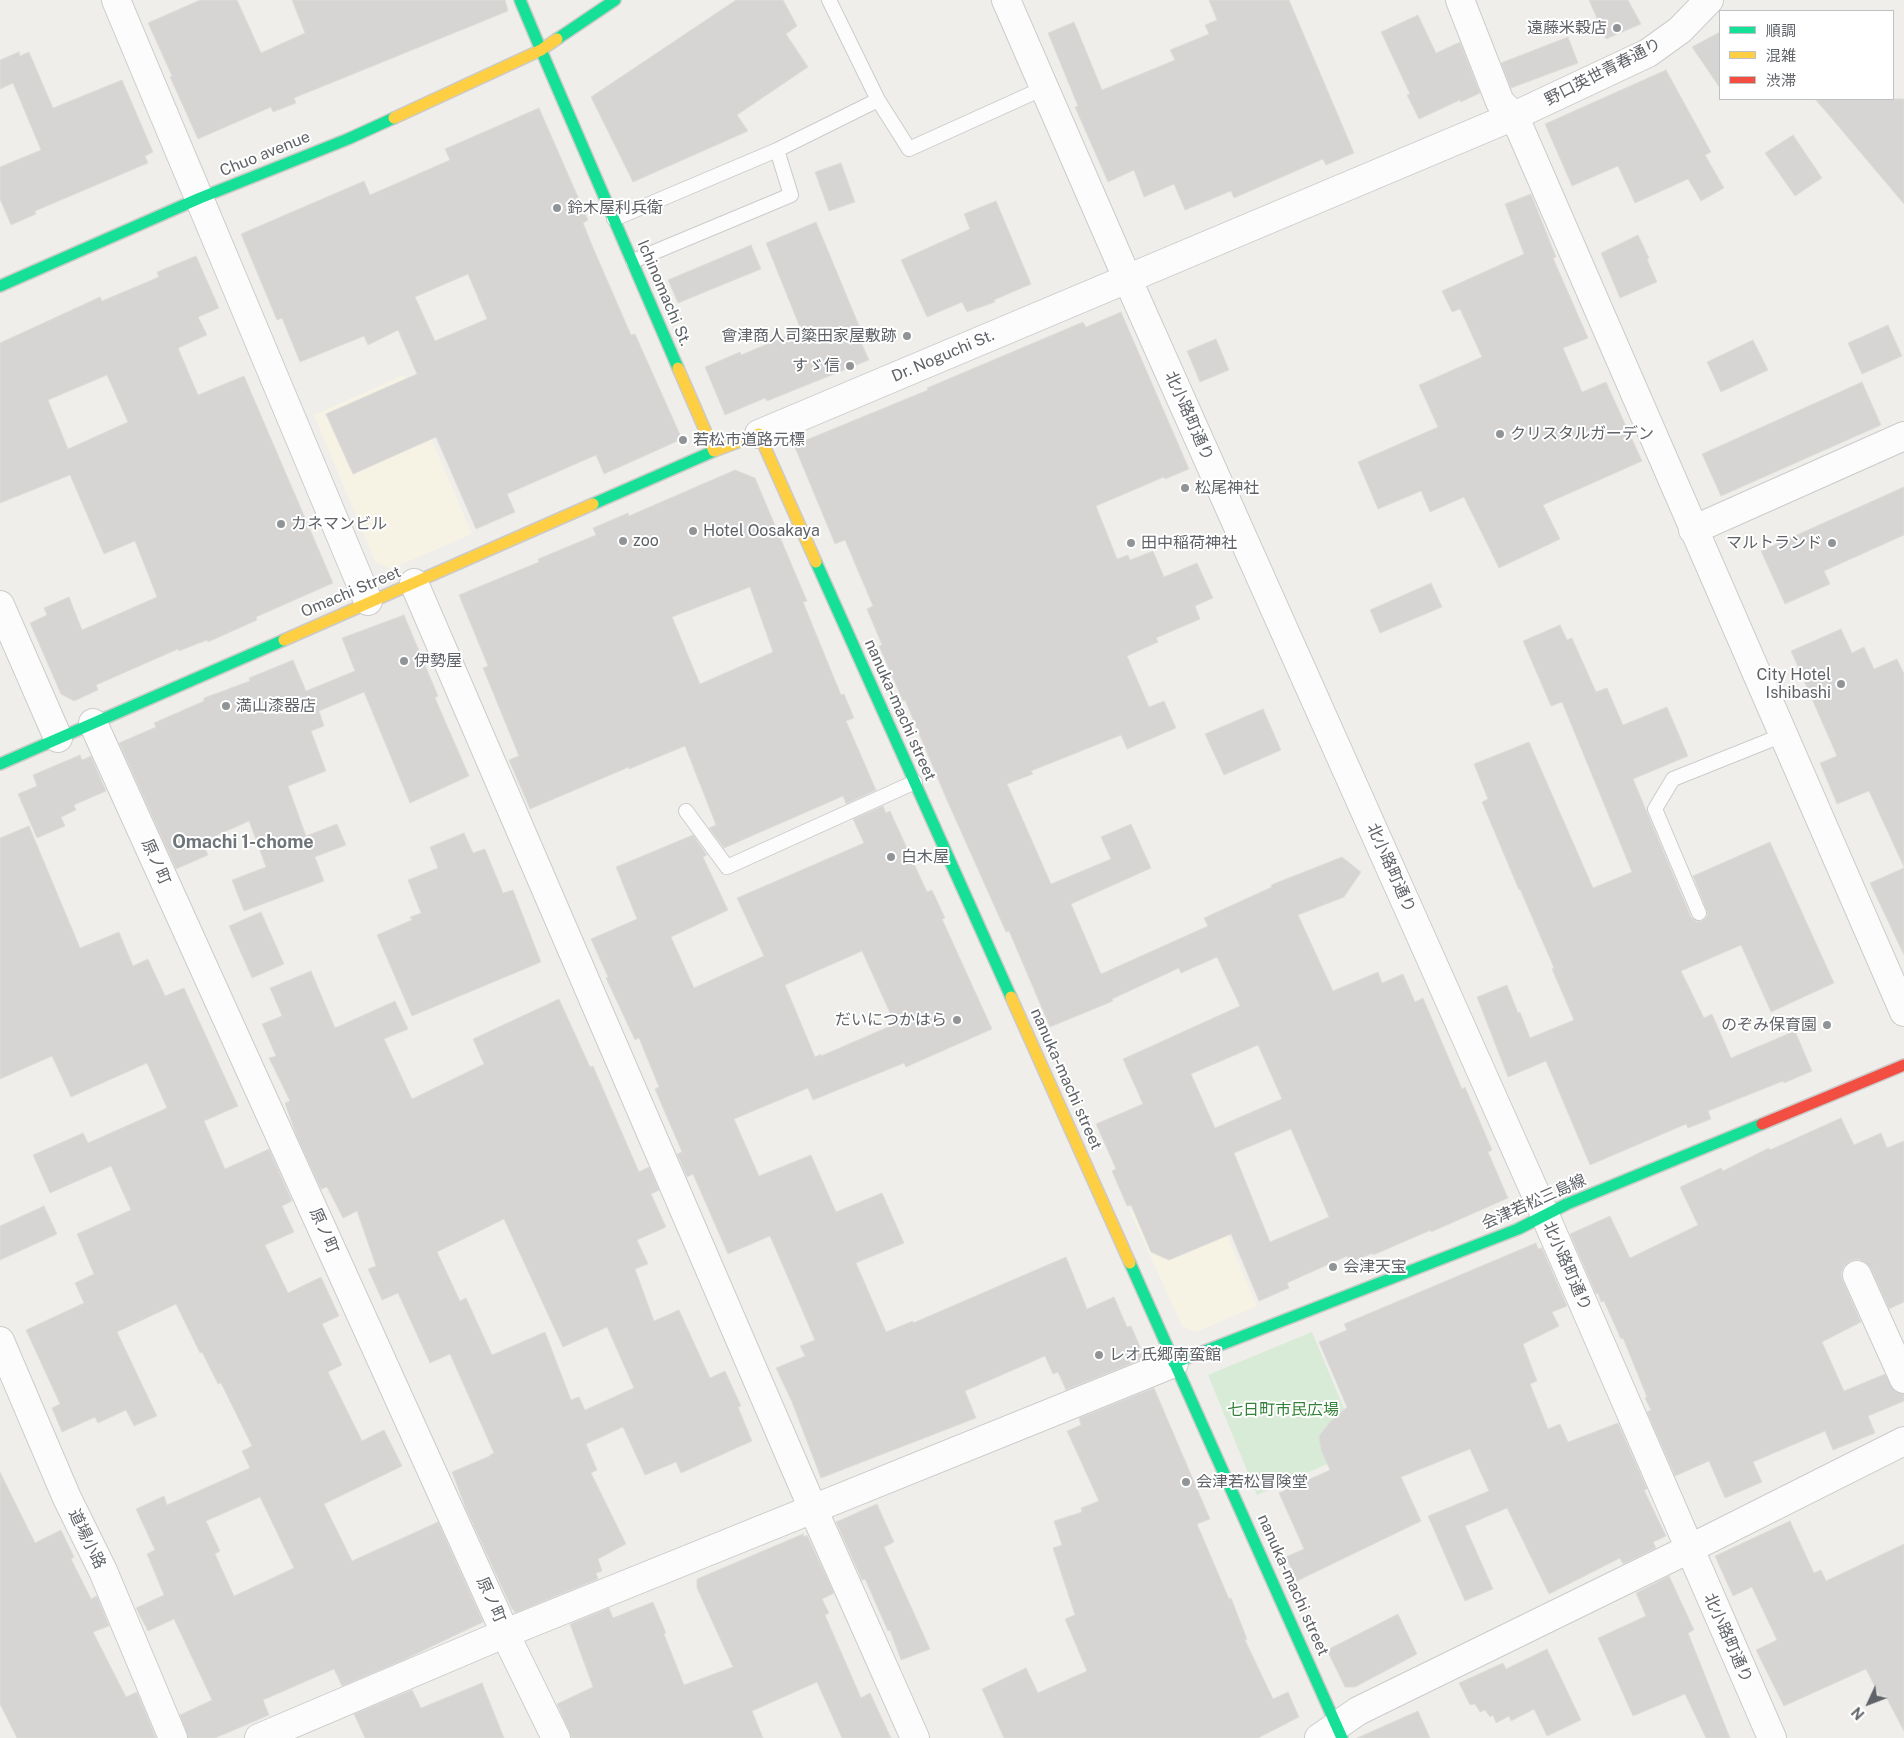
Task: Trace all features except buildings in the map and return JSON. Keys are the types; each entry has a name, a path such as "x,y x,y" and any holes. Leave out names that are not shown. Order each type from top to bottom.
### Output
{"main road":[{"name":"Ichinomachi St.","path":"520,0 714,451"},
{"name":"Chuo avenue","path":"0,286 200,198 348,139 541,50 616,0"},
{"path":"714,451 759,434"},
{"name":"nanuka-machi street","path":"759,434 1174,1363 1333,1734"},
{"name":"Omachi Street","path":"0,764 368,601 414,583 714,451"},
{"name":"会津若松三島線","path":"1174,1363 1518,1229 1544,1215 1904,1065"}],"street":[{"path":"116,0 368,601"},
{"name":"北小路町通り","path":"1006,0 1127,278 1544,1215 1772,1738"},
{"path":"1460,0 1500,102 1514,116 1904,1012"},
{"name":"野口英世青春通り","path":"1127,278 1514,116 1648,52 1680,30 1708,0"},
{"name":"Dr. Noguchi St.","path":"759,434 1127,278"},
{"path":"1694,530 1904,436"},
{"path":"414,583 813,1509 915,1738"},
{"path":"0,605 58,738"},
{"name":"原ノ町","path":"93,723 506,1633 556,1738"},
{"path":"1857,1275 1904,1379"},
{"name":"道場小路","path":"0,1341 67,1498 103,1571 173,1738"},
{"path":"259,1738 506,1633 1174,1363"},
{"path":"1333,1734 1364,1708 1689,1549 1904,1440"}],"lane":[{"path":"829,0 878,100 909,149 1044,88"},
{"path":"614,219 776,150 878,100"},
{"path":"632,262 790,195 776,150"},
{"path":"1699,913 1654,809 1673,779 1783,735"},
{"path":"686,811 727,867 915,782"}],"shaded area":[{"path":"404,375 472,534 390,569 375,561 314,415"},
{"path":"1203,1179 1257,1306 1196,1332 1182,1326 1130,1211"}],"green space":[{"name":"七日町市民広場","path":"1312,1332 1361,1449 1257,1495 1208,1375"}],"traffic: fast":[{"path":"520,0 541,50"},
{"path":"557,39 615,0"},
{"path":"541,50 678,368"},
{"path":"0,286 200,198 348,139 394,118"},
{"path":"593,504 714,451"},
{"path":"816,562 1011,997"},
{"path":"0,764 284,640"},
{"path":"1174,1363 1518,1229 1567,1204 1762,1124"},
{"path":"1130,1263 1342,1738"}],"traffic: slow":[{"path":"394,118 541,50 557,39"},
{"path":"678,368 714,451 759,434 816,562"},
{"path":"284,640 593,504"},
{"path":"1011,997 1130,1263"}],"traffic: jam":[{"path":"1762,1124 1904,1065"}],"place":[{"name":"遠藤米穀店","path":"1617,28"},
{"name":"鈴木屋利兵衛","path":"557,208"},
{"name":"會津商人司簗田家屋敷跡","path":"907,336"},
{"name":"すゞ信","path":"850,366"},
{"name":"クリスタルガーデン","path":"1500,434"},
{"name":"若松市道路元標","path":"683,440"},
{"name":"松尾神社","path":"1185,488"},
{"name":"カネマンビル","path":"281,524"},
{"name":"Hotel Oosakaya","path":"693,531"},
{"name":"zoo","path":"623,541"},
{"name":"田中稲荷神社","path":"1131,543"},
{"name":"マルトランド","path":"1832,543"},
{"name":"伊勢屋","path":"404,661"},
{"name":"City Hotel Ishibashi","path":"1841,684"},
{"name":"満山漆器店","path":"226,706"},
{"name":"白木屋","path":"891,857"},
{"name":"だいにつかはら","path":"957,1020"},
{"name":"のぞみ保育園","path":"1827,1025"},
{"name":"会津天宝","path":"1333,1267"},
{"name":"レオ氏郷南蛮館","path":"1099,1355"},
{"name":"会津若松冒険堂","path":"1186,1482"}],"district":[{"name":"Omachi 1-chome","path":"243,842"}]}
